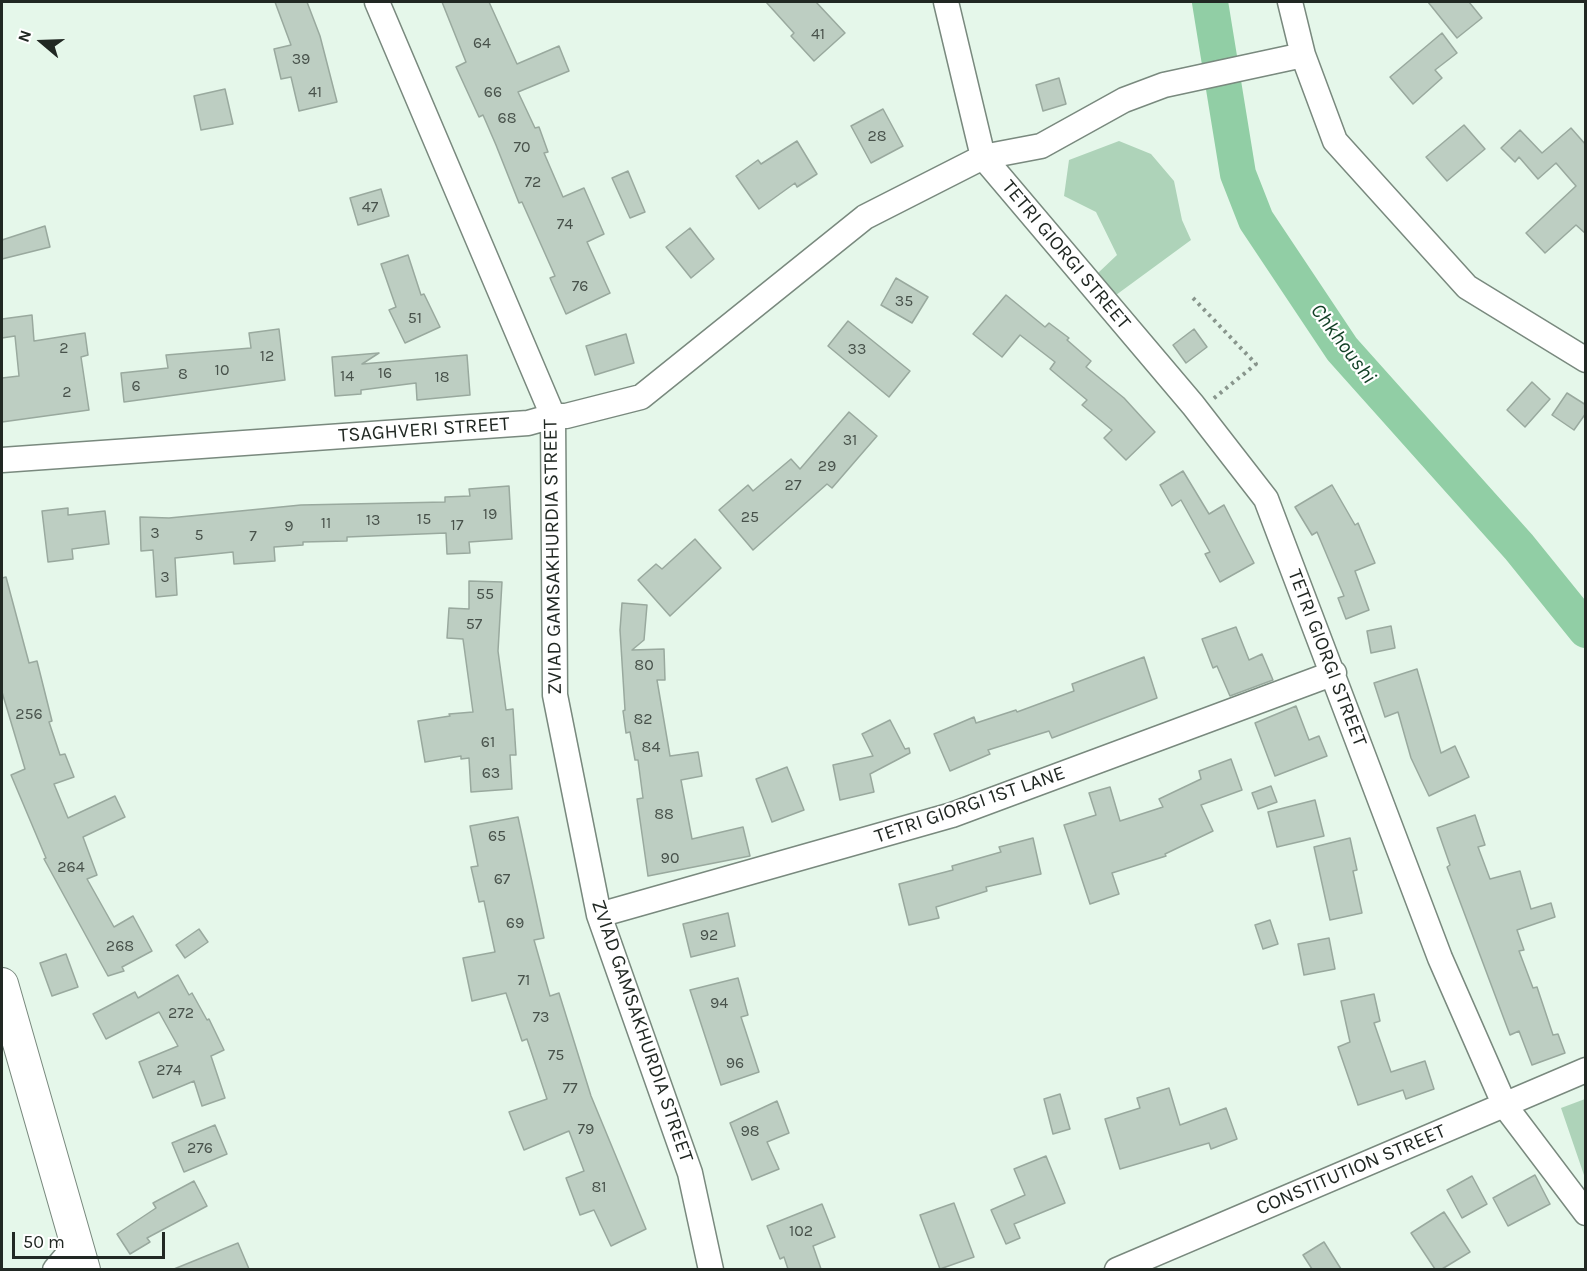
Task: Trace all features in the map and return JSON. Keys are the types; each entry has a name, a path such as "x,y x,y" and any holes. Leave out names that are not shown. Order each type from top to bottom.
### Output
{"main road":[{"path":"2,984 80,1257"}],"street":[{"name":"ZVIAD GAMSAKHURDIA STREET","path":"377,2 553,416 555,695 599,915 690,1173 711,1269"},
{"path":"946,2 983,156"},
{"path":"1290,2 1303,55 1335,141 1467,287 1586,360"},
{"name":"TSAGHVERI STREET","path":"2,460 528,423 641,397 865,217 983,156 1041,146 1124,100 1164,85 1303,55"},
{"name":"TETRI GIORGI STREET","path":"983,156 1198,411 1266,499 1440,958 1505,1106 1586,1213"},
{"name":"TETRI GIORGI 1ST LANE","path":"599,915 952,815 1334,674"},
{"name":"CONSTITUTION STREET","path":"1117,1269 1586,1070"},
{"path":"56,1269 80,1257"}],"path":[{"path":"1193,298 1256,364 1198,411"}],"green space":[{"path":"1119,141 1151,154 1174,181 1182,220 1191,240 1116,295 1098,273 1117,255 1096,212 1064,196 1069,160"},
{"path":"1586,1099 1585,1178 1561,1108"}],"building":[{"path":"275,2 307,2 320,36 337,102 299,111 291,77 281,79 274,49 291,45"},
{"path":"442,2 489,2 517,64 559,46 569,71 518,92 535,128 539,127 548,152 544,153 563,197 584,188 604,234 587,242 610,293 566,314 550,278 555,276 522,202 519,203 483,115 479,117 456,67 466,62"},
{"path":"766,2 816,2 845,33 814,61 791,36 794,33"},
{"path":"1428,2 1469,2 1482,18 1457,38"},
{"path":"1442,33 1457,53 1435,70 1442,78 1413,104 1390,77"},
{"path":"1059,78 1066,104 1043,111 1036,85"},
{"path":"225,89 233,124 201,130 194,96"},
{"path":"883,109 903,146 871,163 851,126"},
{"path":"1464,125 1485,149 1447,181 1426,157"},
{"path":"1571,128 1586,145 1586,234 1576,225 1545,253 1526,233 1576,186 1556,163 1538,179 1519,157 1515,162 1501,148 1520,130 1542,153"},
{"path":"797,141 817,174 797,187 795,183 759,209 736,176 758,160 761,164"},
{"path":"628,171 645,212 630,218 612,178"},
{"path":"381,189 389,216 358,225 350,198"},
{"path":"45,226 50,247 2,259 2,240"},
{"path":"690,228 714,259 691,278 666,247"},
{"path":"408,255 421,295 424,294 440,327 405,343 389,310 396,307 381,264"},
{"path":"896,278 928,297 912,323 881,305"},
{"path":"1006,295 1045,327 1049,323 1069,338 1067,340 1091,361 1086,367 1124,398 1155,432 1126,460 1104,438 1112,430 1082,405 1087,400 1050,369 1055,362 1020,335 1002,357 973,334"},
{"path":"32,315 34,341 85,333 88,355 81,357 89,410 2,422 2,378 19,376 15,336 2,338 2,319"},
{"path":"848,321 910,371 889,397 828,346"},
{"path":"279,329 285,380 124,402 121,373 168,368 166,355 251,348 249,333"},
{"path":"1194,329 1207,347 1186,363 1173,345"},
{"path":"626,334 634,363 595,375 586,346"},
{"path":"379,353 362,364 467,355 470,395 417,400 416,383 361,390 361,394 335,396 332,357"},
{"path":"1532,382 1550,399 1525,427 1507,410"},
{"path":"1567,393 1586,405 1586,413 1574,430 1552,415"},
{"path":"849,412 877,436 832,488 827,484 753,550 719,510 748,485 753,491 791,459 800,469"},
{"path":"1183,471 1209,514 1224,505 1254,563 1220,582 1205,554 1210,552 1181,500 1172,506 1160,485"},
{"path":"1332,485 1355,525 1358,523 1375,563 1355,571 1369,610 1346,619 1338,598 1344,596 1317,532 1312,535 1295,507"},
{"path":"509,486 512,539 469,542 470,553 447,554 446,533 347,537 347,541 303,542 303,545 274,547 275,561 234,564 233,552 175,558 177,595 156,597 153,550 141,551 140,517 169,518 301,505 445,502 445,497 470,496 469,489"},
{"path":"68,508 68,515 105,511 109,544 72,549 73,559 48,562 42,511"},
{"path":"695,539 721,568 670,616 638,580 656,564 662,569"},
{"path":"6,577 29,663 37,661 52,721 49,722 60,755 65,754 74,777 54,784 68,818 115,796 125,817 83,837 97,875 87,879 114,927 133,916 152,951 122,967 124,971 108,976 44,859 46,858 11,775 25,769 2,692 2,578"},
{"path":"469,581 502,582 498,651 506,710 513,709 516,755 510,755 512,789 471,792 469,758 461,759 461,756 425,762 418,721 450,716 449,714 473,712 463,639 447,638 449,608 469,609"},
{"path":"622,603 647,605 644,640 632,650 664,649 665,680 657,680 670,756 698,752 702,776 681,780 692,839 743,827 750,856 648,876 637,799 643,798 638,760 635,760 630,732 626,733 623,711 625,710 620,630"},
{"path":"1391,626 1395,648 1371,653 1367,631"},
{"path":"1236,627 1249,660 1262,654 1273,680 1230,696 1217,666 1213,668 1202,639"},
{"path":"1144,657 1157,698 1052,738 1049,731 988,750 990,754 950,771 934,734 974,717 976,723 1016,710 1017,712 1074,691 1072,684"},
{"path":"1417,669 1441,753 1455,746 1469,777 1429,796 1411,758 1398,712 1385,717 1374,683"},
{"path":"1296,706 1309,740 1319,736 1327,756 1275,776 1255,723"},
{"path":"890,720 905,749 909,748 910,753 870,774 874,792 840,800 833,765 873,756 862,734"},
{"path":"1231,759 1242,790 1201,805 1213,831 1165,854 1166,856 1112,873 1119,894 1090,904 1064,825 1096,815 1089,793 1110,787 1120,821 1163,807 1159,799 1201,779 1199,771"},
{"path":"787,767 804,810 772,822 756,779"},
{"path":"1271,786 1277,802 1258,809 1252,793"},
{"path":"1315,800 1324,836 1277,847 1268,812"},
{"path":"1475,815 1485,845 1478,847 1490,879 1520,871 1531,909 1551,903 1555,917 1517,930 1524,950 1519,951 1533,988 1537,987 1553,1035 1558,1034 1565,1053 1532,1065 1519,1031 1510,1035 1447,867 1450,865 1437,828"},
{"path":"518,817 544,938 534,940 550,996 559,993 591,1096 646,1229 611,1246 594,1210 580,1215 566,1178 584,1171 569,1131 524,1150 509,1112 547,1099 527,1039 522,1041 506,993 472,1001 463,958 495,952 484,901 479,902 471,867 478,866 470,826"},
{"path":"1033,838 1041,874 986,887 987,891 936,907 939,918 909,925 899,884 953,870 952,866 1001,852 999,847"},
{"path":"1350,838 1357,870 1353,871 1362,913 1330,920 1314,847"},
{"path":"728,913 735,946 691,957 683,924"},
{"path":"1270,920 1278,944 1263,949 1255,925"},
{"path":"199,929 208,942 185,958 176,945"},
{"path":"1329,938 1335,969 1304,975 1298,944"},
{"path":"66,954 78,987 52,996 40,963"},
{"path":"178,975 189,995 192,993 207,1020 209,1019 224,1050 211,1056 225,1098 202,1106 194,1081 153,1098 139,1062 178,1046 159,1012 106,1039 93,1014 135,992 138,998"},
{"path":"738,978 748,1015 741,1017 759,1072 721,1085 690,990"},
{"path":"1374,994 1380,1021 1374,1023 1391,1072 1425,1061 1434,1089 1406,1099 1403,1090 1358,1105 1338,1047 1350,1042 1341,1001"},
{"path":"1169,1088 1180,1125 1226,1108 1237,1139 1211,1149 1209,1143 1120,1169 1105,1119 1140,1108 1137,1098"},
{"path":"1060,1094 1070,1129 1053,1134 1044,1099"},
{"path":"777,1101 789,1133 767,1142 779,1169 752,1180 730,1123"},
{"path":"215,1125 227,1154 184,1172 172,1143"},
{"path":"1046,1156 1065,1203 1014,1224 1020,1238 1006,1244 991,1210 1025,1195 1014,1169"},
{"path":"1535,1175 1550,1204 1508,1226 1493,1198"},
{"path":"1472,1176 1487,1204 1462,1218 1447,1190"},
{"path":"194,1181 207,1206 147,1238 150,1242 130,1254 117,1234 156,1208 153,1203"},
{"path":"954,1203 974,1257 940,1269 920,1215"},
{"path":"822,1204 835,1237 813,1246 821,1269 788,1269 784,1257 780,1259 767,1226"},
{"path":"1444,1212 1470,1252 1442,1269 1435,1269 1411,1233"},
{"path":"1324,1242 1341,1269 1312,1269 1303,1255"},
{"path":"238,1243 249,1269 174,1269"}],"waterway":[{"name":"Chkhoushi","path":"1210,2 1238,174 1256,220 1342,349 1519,547 1586,630"}]}
